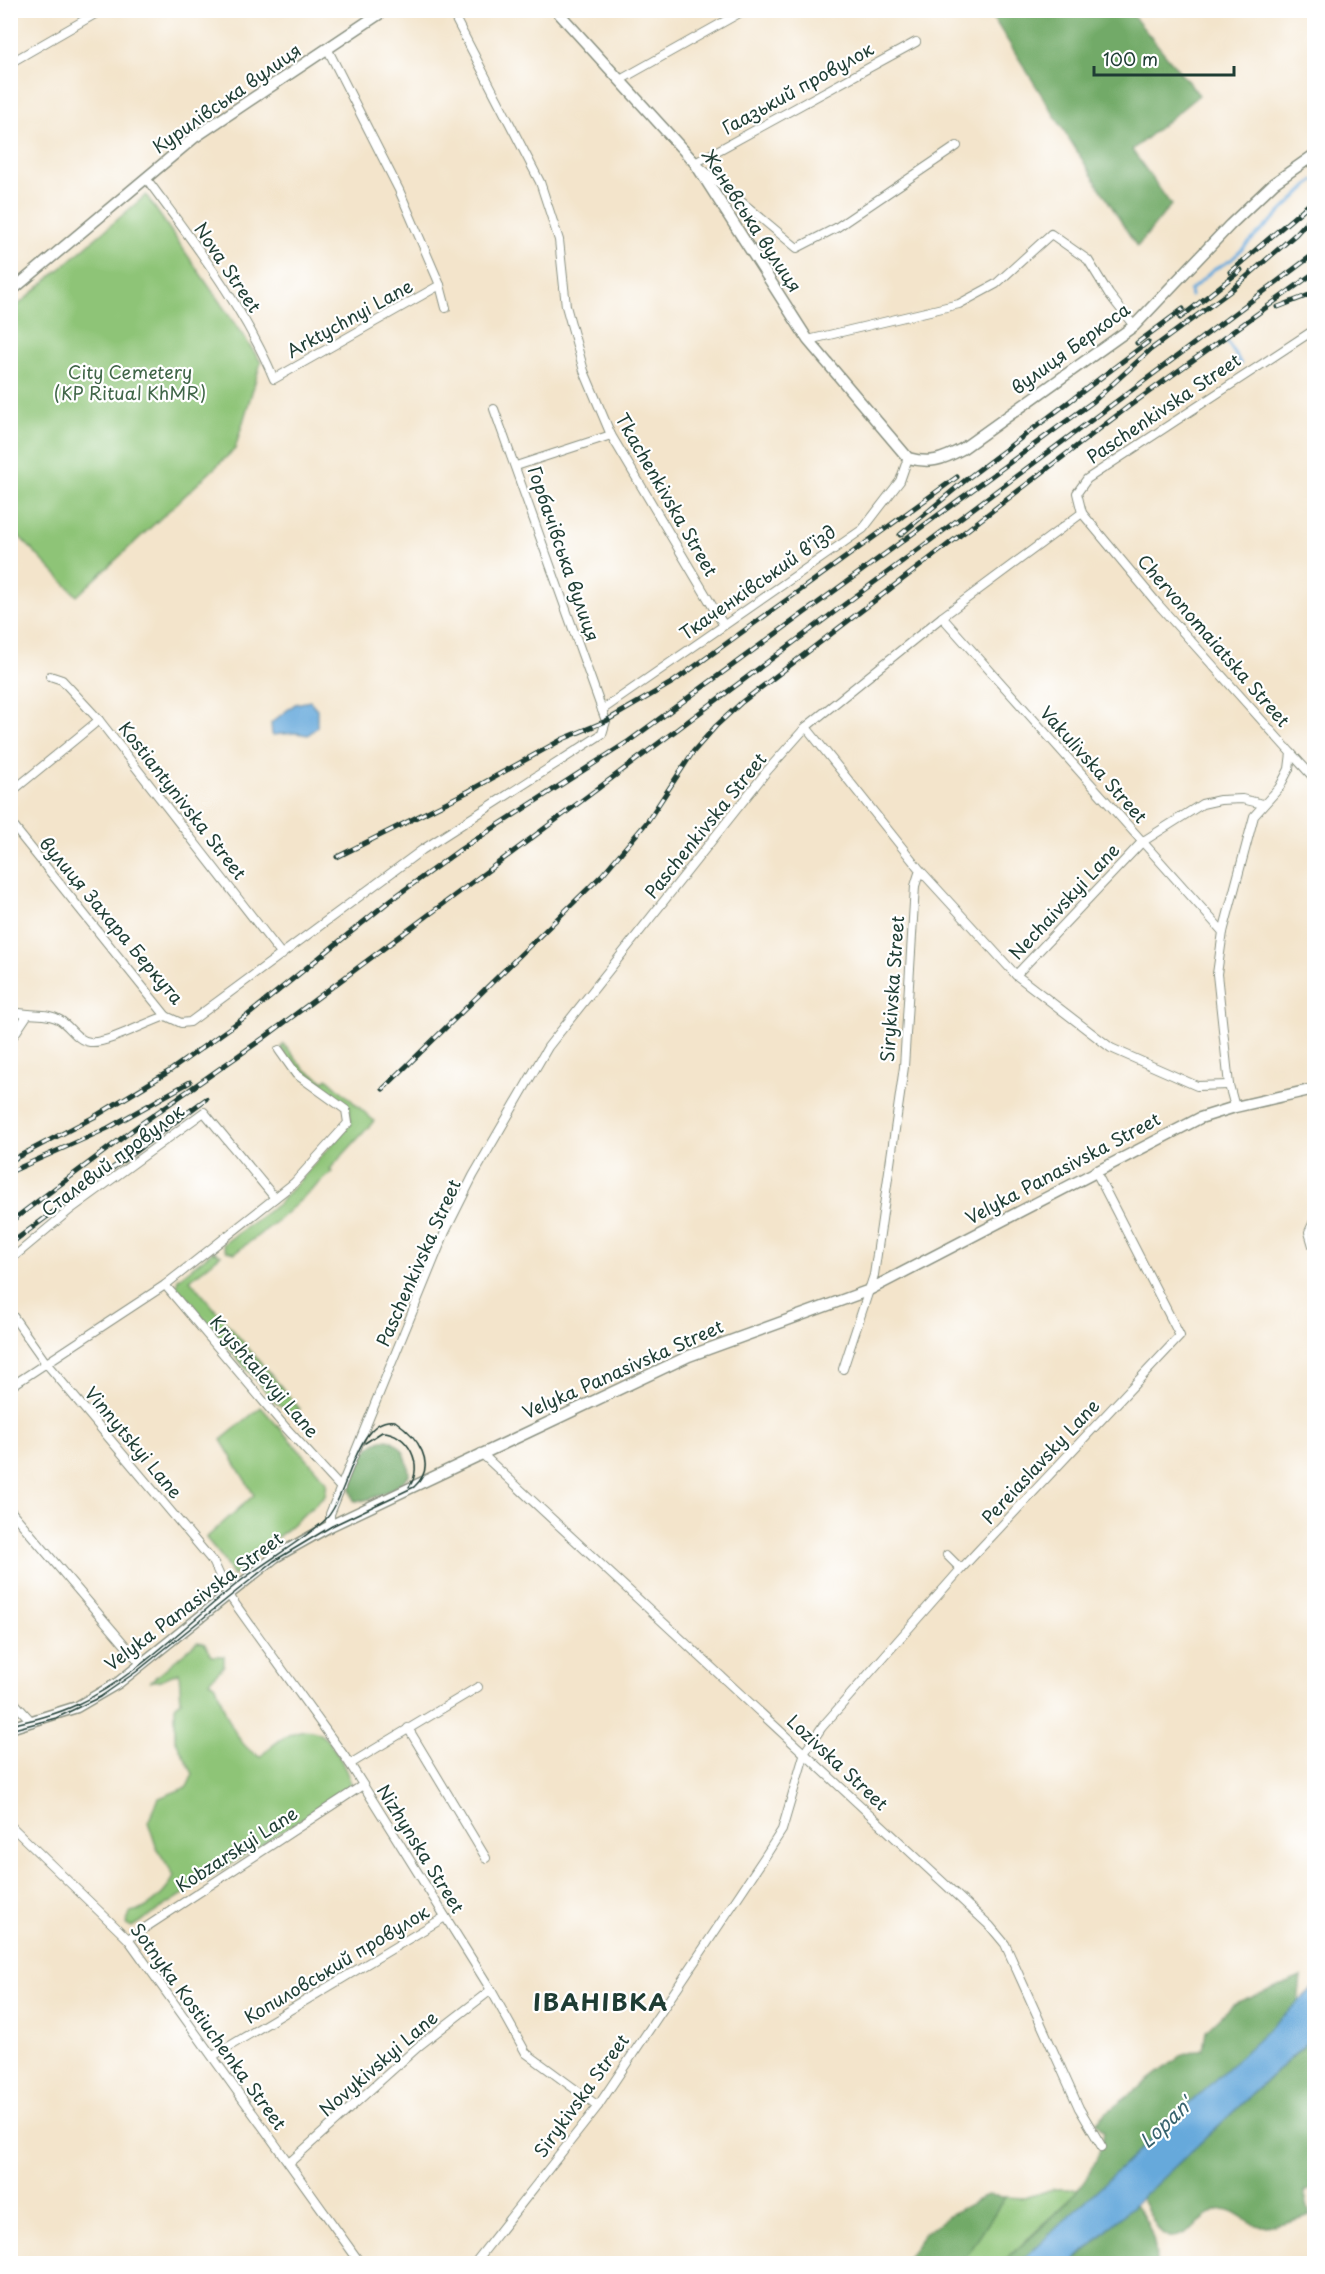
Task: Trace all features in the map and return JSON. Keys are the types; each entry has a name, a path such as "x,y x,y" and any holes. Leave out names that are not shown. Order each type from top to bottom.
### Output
{"street":[{"path":"10,63 102,10"},
{"name":"Курилівська вулиця","path":"10,292 195,137 385,10"},
{"name":"Tkachenkivska Street","path":"451,10 540,182 559,240 566,306 584,371 611,435 723,624"},
{"name":"Женевська вулиця","path":"556,10 695,163 808,340 908,458"},
{"path":"620,80 746,10"},
{"name":"Гаазький провулок","path":"695,163 916,42"},
{"path":"327,48 399,190 440,285 446,308"},
{"path":"695,163 797,248 836,228 957,146"},
{"name":"вулиця Беркоса","path":"908,458 935,462 962,449 1134,326 1274,183 1314,155"},
{"name":"Nova Street","path":"146,178 216,274 260,347 274,379"},
{"path":"808,340 959,304 996,284 1051,234 1088,260 1109,294 1134,326"},
{"name":"Arktychnyi Lane","path":"274,379 440,285"},
{"name":"Paschenkivska Street","path":"330,1526 330,1514 445,1232 473,1176 548,1047 767,771 806,727 942,617 1082,513 1077,493 1087,479 1314,330"},
{"name":"Горбачівська вулиця","path":"494,409 602,710"},
{"path":"516,466 611,435"},
{"name":"Ткаченківський в'їзд","path":"602,710 863,529 900,481 908,458"},
{"name":"Chervonomaiatska Street","path":"1082,513 1291,753 1288,769 1279,788 1254,816 1223,932 1217,974 1229,1085 1235,1107"},
{"name":"Vakulivska Street","path":"942,617 1223,932"},
{"name":"Kostiantynivska Street","path":"50,676 62,680 99,720 282,955"},
{"path":"282,955 422,850 591,743 602,734 606,721 602,710"},
{"path":"10,793 99,720"},
{"path":"806,727 920,870 1016,975 1111,1048 1197,1086 1229,1085"},
{"path":"1291,753 1314,778"},
{"name":"Nechaivskyi Lane","path":"1016,975 1142,842 1202,804 1242,799 1263,804"},
{"name":"вулиця Захара Беркута","path":"10,822 166,1016 181,1023 196,1019 282,955"},
{"name":"Sirykivska Street","path":"843,1369 874,1275 904,1067 915,886 920,870"},
{"path":"10,1012 46,1015 60,1020 80,1039 91,1042 105,1041 166,1016"},
{"path":"10,1041 28,1014"},
{"path":"10,1387 165,1285 294,1183 348,1123 346,1110 296,1074 279,1050"},
{"name":"Velyka Panasivska Street","path":"10,1728 77,1707 142,1665 276,1557 330,1526 481,1452 689,1356 867,1291 1190,1122 1235,1107 1314,1089"},
{"name":"Сталевий провулок","path":"10,1260 71,1209 204,1112 274,1198"},
{"name":"Pereiaslavsky Lane","path":"805,1752 822,1727 961,1569 1180,1336 1095,1170"},
{"path":"1314,1221 1309,1232 1314,1249"},
{"name":"Kryshtalevyi Lane","path":"165,1285 286,1428 341,1488"},
{"name":"Vinnytskyi Lane","path":"10,1312 46,1363 214,1563 228,1594"},
{"name":"Lozivska Street","path":"481,1452 724,1681 805,1752 990,1926 1005,1944 1079,2108 1102,2147"},
{"path":"10,1510 142,1665"},
{"path":"947,1555 961,1569"},
{"name":"Nizhynska Street","path":"228,1594 350,1764 491,1990 526,2053 598,2106"},
{"path":"350,1764 478,1688"},
{"path":"10,1698 32,1722"},
{"path":"408,1728 486,1858"},
{"name":"Sirykivska Street","path":"474,2264 598,2106 782,1830 805,1752"},
{"name":"Kobzarskyi Lane","path":"128,1939 363,1785"},
{"name":"Sotnyka Kostiuchenka Street","path":"10,1825 128,1939 361,2264"},
{"name":"Копиловський провулок","path":"213,2056 445,1917"},
{"name":"Novykivskyi Lane","path":"289,2163 420,2045 491,1990"}],"green space":[{"path":"989,11 1129,11 1199,95 1132,150 1171,205 1137,247"},
{"name":"City Cemetery (KP Ritual KhMR)","path":"146,195 261,362 235,449 77,596 11,528 11,311"},
{"path":"284,1044 304,1069 324,1081 327,1078 374,1121 330,1169 332,1172 276,1222 235,1253 226,1251 223,1244 278,1204 351,1123 349,1107 297,1072 281,1048"},
{"path":"213,1251 221,1255 190,1280 300,1409 292,1413 274,1401 177,1288 178,1279"},
{"path":"261,1407 327,1482 325,1496 233,1576 206,1538 254,1495 221,1440"},
{"path":"388,1439 398,1445 404,1454 409,1475 384,1493 361,1501 354,1501 350,1489 362,1457 372,1445"},
{"path":"197,1642 204,1643 212,1656 224,1656 224,1666 209,1681 216,1685 237,1736 251,1751 260,1757 291,1734 303,1730 315,1732 325,1738 334,1749 351,1783 347,1790 132,1927 126,1924 130,1913 143,1909 156,1900 167,1888 174,1875 157,1849 148,1822 159,1798 187,1787 193,1774 175,1739 175,1705 181,1701 179,1672 159,1681 151,1681"},
{"path":"1301,1977 1298,2003 1019,2263 1001,2264 1064,2206 1090,2172 1099,2153 1104,2132 1096,2123 1107,2112 1181,2056 1203,2049 1206,2031 1233,2005"},
{"path":"1314,2037 1314,2188 1304,2192 1310,2215 1283,2223 1261,2226 1223,2209 1212,2213 1179,2236 1172,2237 1162,2234 1141,2198"},
{"path":"1053,2189 1081,2189 1002,2263 936,2264 1005,2197 1025,2198"},
{"path":"987,2195 1005,2197 969,2253 958,2263 903,2263 925,2233 950,2215"},
{"path":"1135,2204 1151,2232 1156,2263 1072,2264"}],"water":[{"path":"310,701 317,709 317,727 308,735 296,733 272,735 271,723 295,704"},
{"path":"1314,1987 1314,2036 1072,2263 1019,2263"}],"waterway":[{"path":"1191,296 1190,291 1213,270 1231,260 1314,180"},
{"path":"1226,340 1241,364"}],"tram line":[{"path":"10,1725 68,1709 120,1680 238,1583 323,1522 340,1496 361,1445 371,1431 381,1423 395,1421 417,1443 425,1460 425,1470 414,1487 332,1526 274,1561 136,1672 100,1697 56,1718 10,1730"},
{"path":"365,1443 382,1432 391,1434 406,1444 414,1460 415,1470 414,1479 409,1487"}],"railway":[{"path":"1230,272 1314,200"},
{"path":"10,1161 94,1117 168,1072 248,1015 392,899 461,849 629,741 1094,401 1150,350 1229,292 1296,234 1314,214"},
{"path":"10,1222 142,1123 265,1037 1314,254"},
{"path":"1180,318 1241,270"},
{"path":"383,1089 602,875 647,822 693,752 742,702 1128,407 1314,273"},
{"path":"1278,307 1314,293"},
{"path":"1137,343 1183,309"},
{"path":"900,535 968,478 1148,342"},
{"path":"337,857 469,791 563,739 606,721 673,682 957,477"},
{"path":"10,1172 108,1128 190,1082"},
{"path":"10,1244 206,1099"}],"district":[{"name":"ІВАНІВКА","path":"601,2003"}],"water label":[{"name":"Lopan'","path":"1166,2123"}]}
